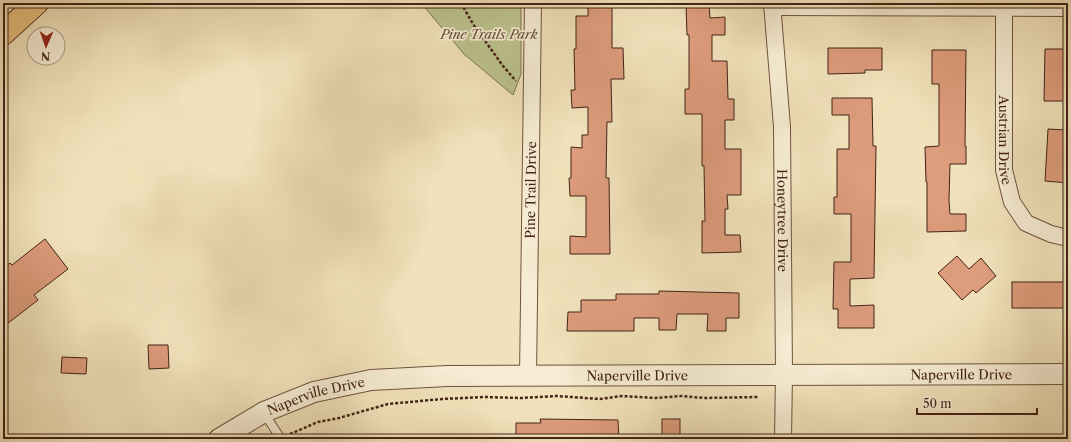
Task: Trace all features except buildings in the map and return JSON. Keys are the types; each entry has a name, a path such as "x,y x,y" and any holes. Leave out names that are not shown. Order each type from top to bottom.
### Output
{"main road":[{"path":"3,34 37,3"}],"street":[{"name":"Pine Trail Drive","path":"528,376 532,3"},
{"path":"772,5 1068,8"},
{"name":"Honeytree Drive","path":"772,5 782,127 784,374 783,439"},
{"name":"Austrian Drive","path":"1004,7 1004,170 1012,202 1026,223 1051,234 1068,238"},
{"name":"Naperville Drive","path":"219,439 264,412 314,392 371,380 447,376 1068,374"}],"lane":[{"path":"264,412 280,439"}],"path":[{"path":"461,3 473,24 518,84"},
{"path":"280,439 318,422 396,403 484,397 521,398 557,396 600,399 622,396 656,398 681,396 704,398 758,397"}],"green space":[{"name":"Pine Trails Park","path":"421,3 521,3 521,74 513,95 464,54"}]}
